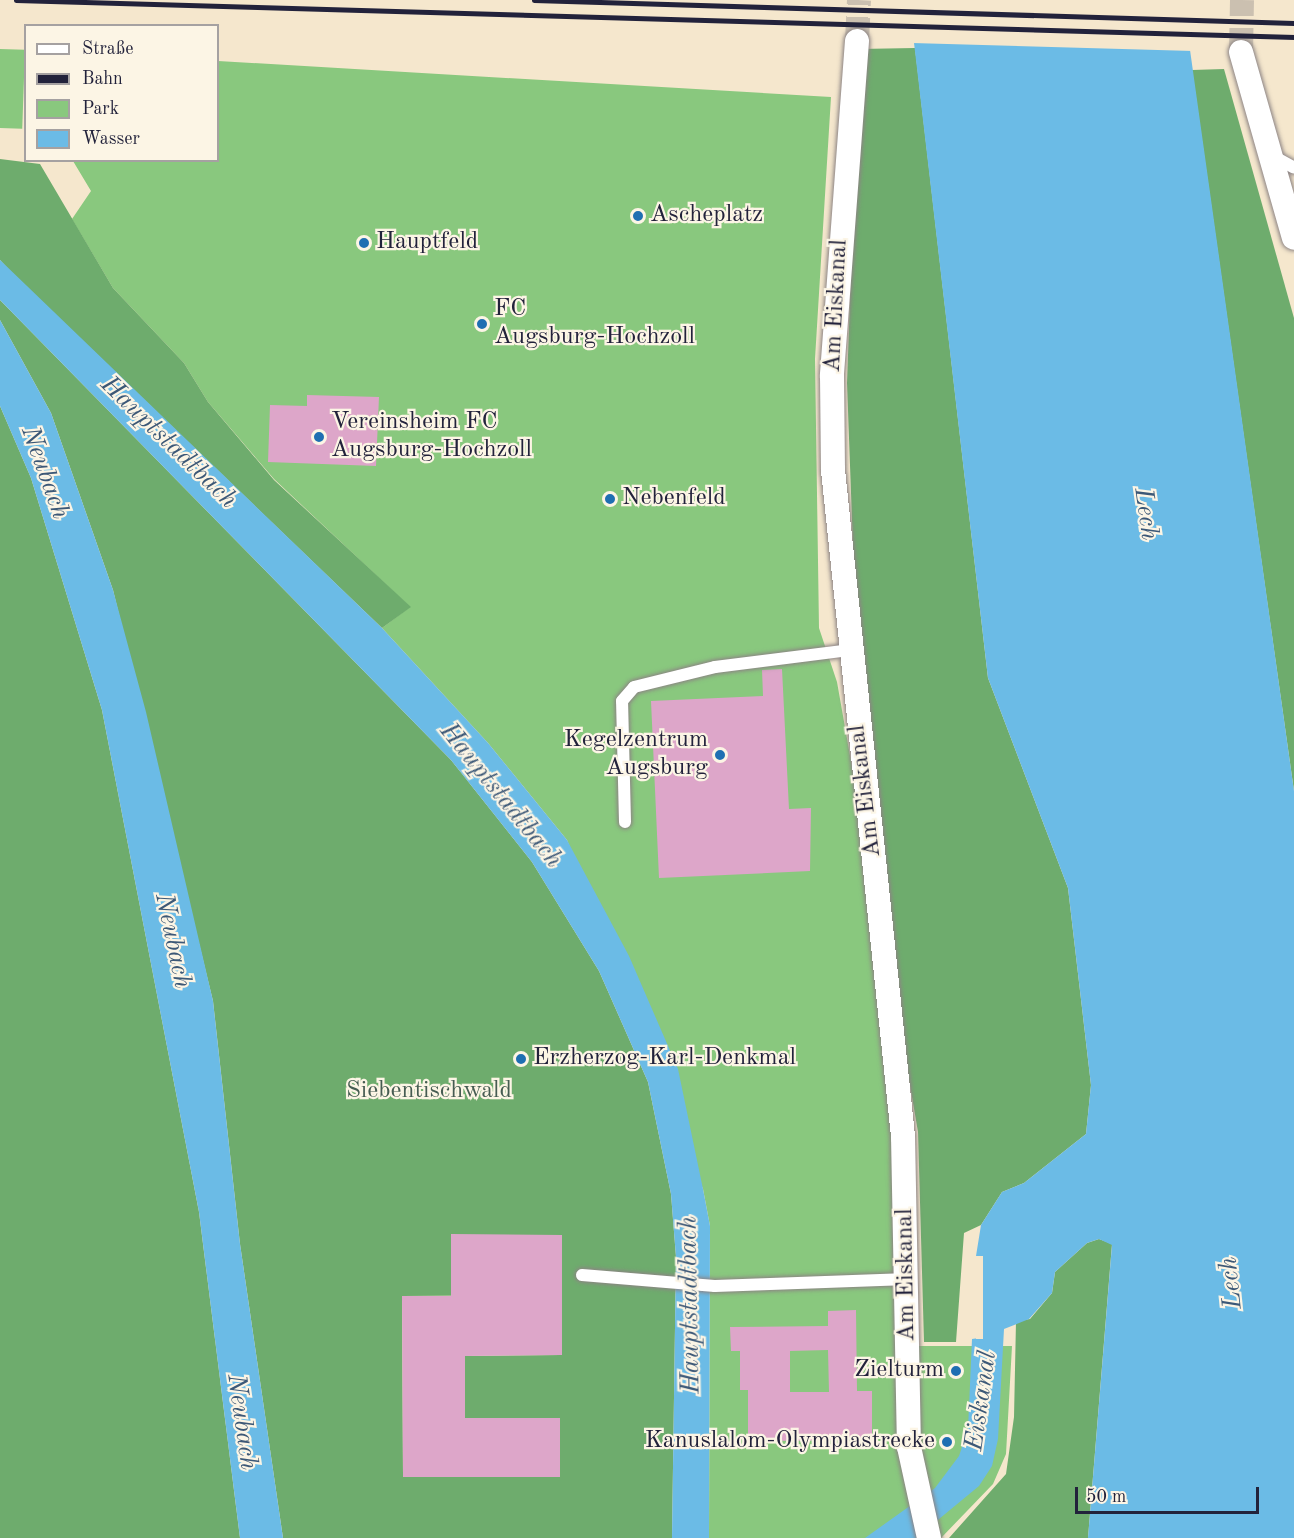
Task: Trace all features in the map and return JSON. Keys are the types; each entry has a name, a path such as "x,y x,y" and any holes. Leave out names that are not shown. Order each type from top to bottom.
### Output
{"street":[{"name":"Am Eiskanal","path":"857,41 832,376 833,470 849,650 897,1068 908,1279 909,1448 929,1538"},
{"path":"1241,52 1294,238"}],"lane":[{"path":"1268,153 1294,168"},
{"path":"625,822 622,700 634,687 714,667 849,650"},
{"path":"582,1275 671,1285 715,1286 908,1279"}],"green space":[{"path":"915,48 988,678 1068,888 1091,1085 1086,1134 1024,1183 1002,1192 981,1225 964,1233 956,1342 924,1342 918,1132 901,1033 856,630 847,383 859,49"},
{"path":"0,49 24,50 22,129 0,128"},
{"path":"219,61 831,97 815,359 819,628 837,682 874,891 901,1149 904,1346 1012,1346 1006,1454 993,1484 941,1538 709,1538 710,1226 703,1189 567,840 488,743 382,628 410,607 274,479 208,402 184,363 113,288 72,219 91,191 74,162 219,162"},
{"path":"1224,69 1294,318 1294,791 1192,70"},
{"path":"0,159 40,164 113,288 184,363 208,402 274,480 411,607 382,628 11,272 0,260"},
{"name":"Siebentischwald","path":"0,300 451,760 532,862 599,971 648,1082 671,1194 676,1257 672,1538 283,1538 240,1244 213,1001 113,590 51,413 0,320","holes":["561,1295 561,1355 465,1356 465,1418 560,1418 560,1476 403,1477 402,1296"]},
{"path":"0,406 31,478 102,710 199,1212 240,1538 0,1538"},
{"path":"1099,1239 1112,1244 1088,1538 949,1538 1006,1474 1014,1417 1016,1321 1030,1319 1052,1293 1055,1272 1087,1243"}],"water":[{"path":"909,0 1183,0 1294,791 1294,1538 1088,1538 1112,1245 1099,1239 1087,1243 1055,1272 1052,1293 1029,1319 1004,1329 998,1439 992,1466 979,1486 916,1538 865,1538 935,1488 959,1456 968,1429 972,1339 979,1338 982,1256 976,1256 981,1225 1002,1192 1024,1183 1086,1134 1091,1085 1068,888 988,678"},
{"name":"Hauptstadtbach","path":"0,260 382,628 488,743 567,840 629,956 678,1069 703,1189 710,1226 709,1538 672,1538 676,1257 671,1194 648,1082 599,971 532,862 451,760 0,300"},
{"name":"Neubach","path":"0,320 51,413 113,590 146,712 213,1001 240,1244 283,1538 240,1538 199,1212 102,710 31,478 0,406"}],"pier":[{"path":"906,0 1186,0 1193,51 912,43"},
{"path":"976,1256 983,1256 983,1339 976,1339"}],"building":[{"name":"Vereinsheim FC Augsburg-Hochzoll","path":"307,395 379,397 376,466 268,462 270,405 307,406"},
{"name":"Kegelzentrum Augsburg","path":"782,669 789,809 811,808 810,871 659,878 651,701 763,696 762,670"},
{"path":"451,1234 562,1235 562,1355 465,1356 465,1418 560,1418 560,1477 403,1477 402,1296 451,1296"},
{"path":"856,1310 857,1391 872,1391 872,1440 748,1441 748,1390 740,1390 740,1351 731,1351 730,1327 828,1326 828,1311","holes":["828,1350 829,1392 790,1392 790,1351"]}],"tunnel":[{"path":"857,41 859,0"},
{"path":"1241,52 1242,0"}],"railway":[{"path":"16,0 1294,37"},
{"path":"534,0 1294,23"}],"place":[{"name":"Ascheplatz","path":"638,216"},
{"name":"Hauptfeld","path":"364,243"},
{"name":"FC Augsburg-Hochzoll","path":"482,324"},
{"name":"Vereinsheim FC Augsburg-Hochzoll","path":"319,437"},
{"name":"Nebenfeld","path":"610,499"},
{"name":"Kegelzentrum Augsburg","path":"720,755"},
{"name":"Erzherzog-Karl-Denkmal","path":"521,1059"},
{"name":"Zielturm","path":"956,1371"},
{"name":"Kanuslalom-Olympiastrecke","path":"947,1442"}],"water label":[{"name":"Lech","path":"1145,514"},
{"name":"Lech","path":"1232,1283"},
{"name":"Eiskanal","path":"982,1401"}]}
